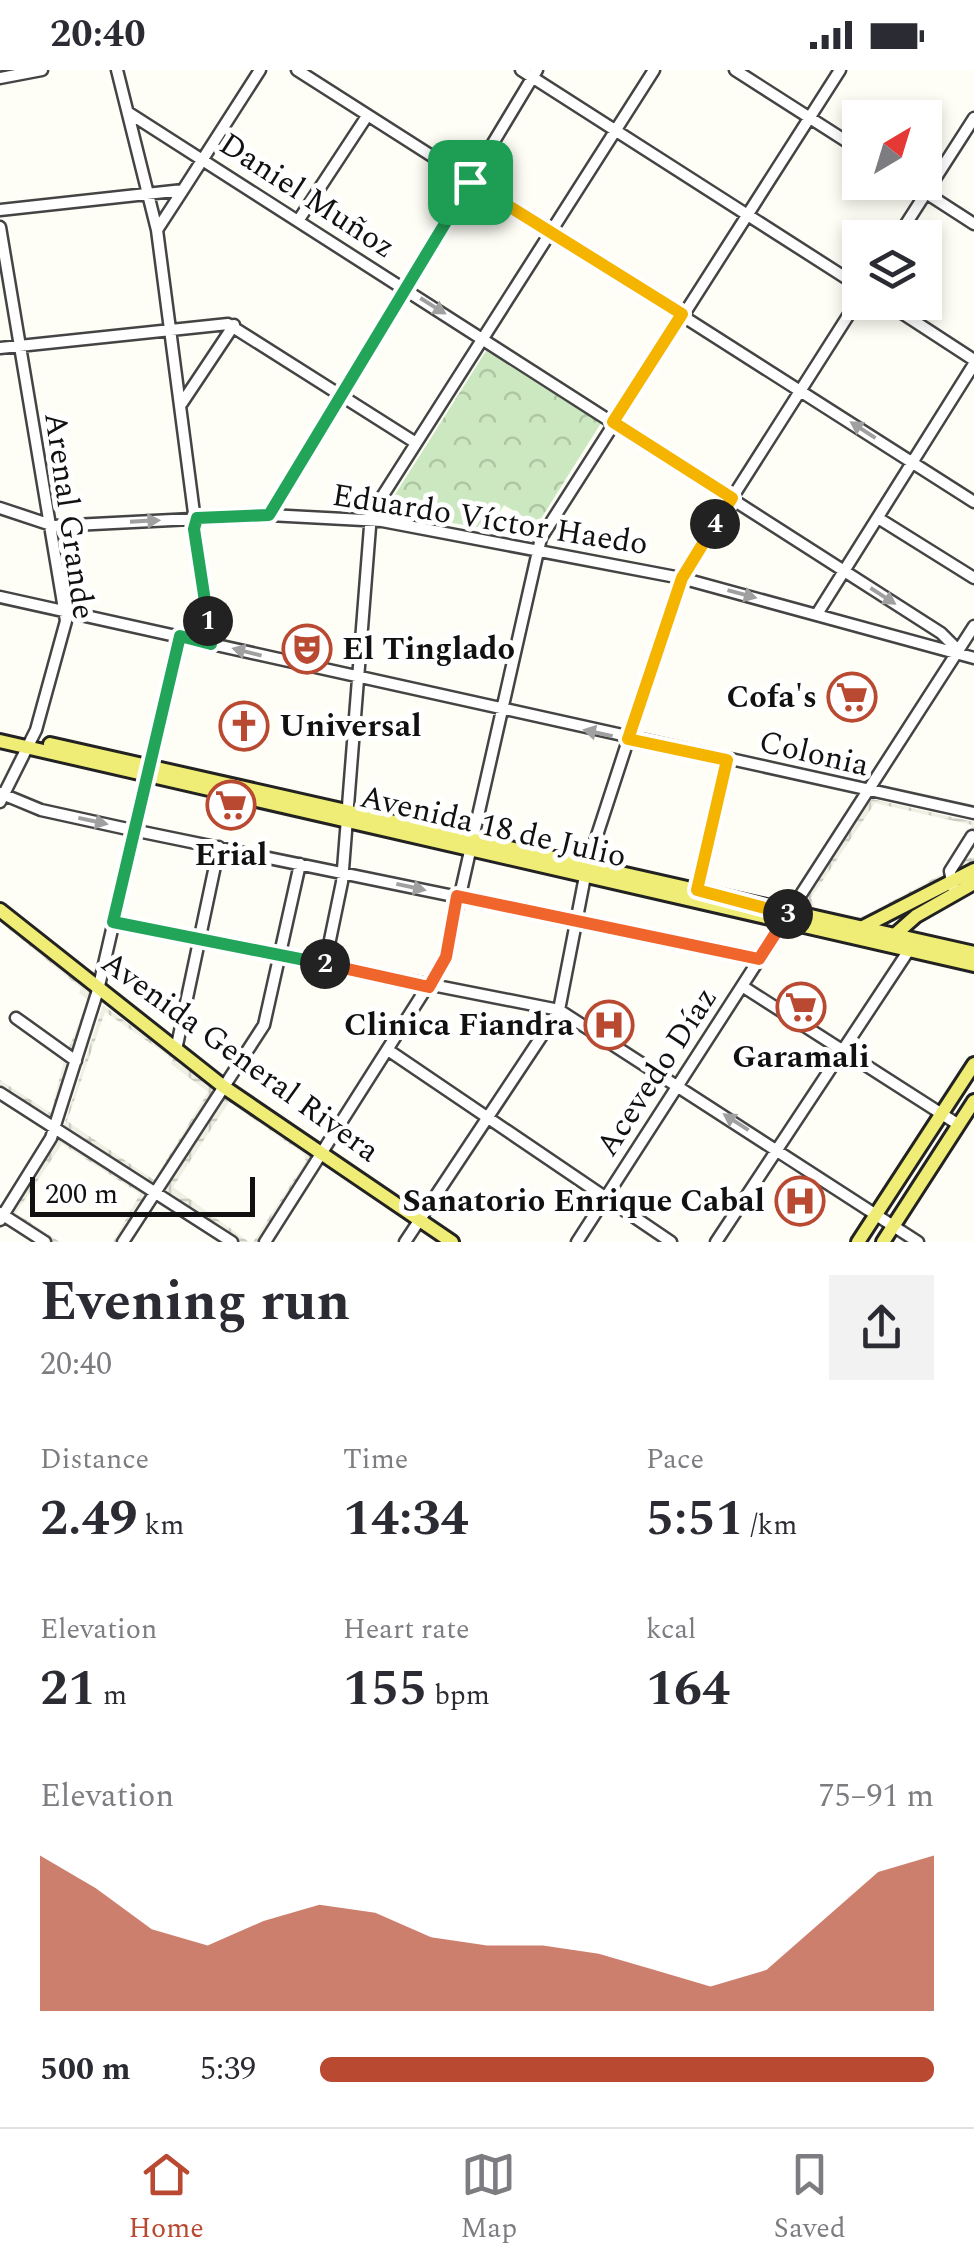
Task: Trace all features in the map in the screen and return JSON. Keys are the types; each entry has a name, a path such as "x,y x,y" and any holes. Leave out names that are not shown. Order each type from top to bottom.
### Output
{"main road":[{"name":"Avenida 18 de Julio","path":"0,732 28,743 148,771 890,939 974,965"},
{"name":"Avenida 18 de Julio","path":"0,741 28,743"},
{"path":"890,939 974,870"},
{"name":"Avenida 18 de Julio","path":"587,871 697,890 787,916 863,927 890,939"},
{"path":"863,927 954,887 974,883"},
{"path":"914,945 927,908"},
{"name":"Avenida General Rivera","path":"0,910 224,1087 452,1242"},
{"name":"Avenida 18 de Julio","path":"914,945 974,953"},
{"path":"858,1242 974,1064"},
{"path":"883,1242 974,1100"}],"street":[{"path":"0,78 42,70"},
{"path":"117,70 157,230 211,644"},
{"path":"157,230 260,70"},
{"path":"296,70 974,502"},
{"path":"520,70 535,74 842,275"},
{"path":"325,964 342,872 370,520 654,70"},
{"path":"735,70 842,138"},
{"path":"265,1242 446,957 538,549 613,422 840,70"},
{"path":"269,515 535,74"},
{"name":"Daniel Muñoz","path":"129,113 942,633 959,652"},
{"path":"298,222 366,116"},
{"path":"942,167 974,118"},
{"path":"0,210 184,190"},
{"path":"936,200 974,224"},
{"name":"Arenal Grande","path":"0,227 66,625 28,743 1,796"},
{"path":"405,1242 559,1010 587,871 682,578 845,320"},
{"path":"817,614 974,362 911,320"},
{"path":"0,348 172,328 234,325 416,443"},
{"path":"182,402 234,325"},
{"path":"0,508 48,524"},
{"name":"Eduardo Víctor Haedo","path":"48,524 269,515 370,520 682,578 974,658"},
{"path":"878,518 974,578"},
{"name":"Colonia","path":"0,597 972,814"},
{"name":"Acevedo Díaz","path":"577,1242 974,626"},
{"path":"44,1242 1,1216 54,1128 98,990 180,636"},
{"path":"697,890 727,760"},
{"path":"1,796 41,810 759,959"},
{"path":"954,887 950,871 972,836"},
{"path":"176,1050 219,848"},
{"path":"124,1242 266,1020 300,864"},
{"path":"113,922 559,1010 918,1242"},
{"path":"716,1242 914,945"},
{"path":"742,986 958,1125"},
{"path":"16,1018 76,1061"},
{"path":"388,1050 671,1242"},
{"path":"0,1094 232,1242"}],"green space":[{"path":"486,351 601,423 537,525 504,505 489,529 384,512"}],"shaded area":[{"path":"872,799 974,822 974,838 962,860 974,857 974,867 957,876 949,867 937,882 867,920 811,911 807,897","holes":["875,803 972,825 942,874 868,914 856,918 815,908 811,898"]},
{"path":"0,916 91,993 50,1117 0,1086 0,1080 51,1113 64,1060 10,1021 17,1010 69,1048 88,1000 79,993 81,988 0,922"},
{"path":"103,1005 216,1089 154,1185 64,1125","holes":["105,1012 173,1059 171,1064 208,1092 154,1180 67,1121"]},
{"path":"226,1096 312,1156 259,1242 253,1242 306,1161 304,1154 229,1102 173,1187 249,1242 241,1242 165,1191"},
{"path":"59,1139 147,1195 119,1242 113,1242 140,1194 62,1144 16,1213 60,1242 52,1242 11,1214"}],"place":[{"name":"El Tinglado","path":"307,649"},
{"name":"Cofa's","path":"852,697"},
{"name":"Universal","path":"244,726"},
{"name":"Erial","path":"231,805"},
{"name":"Garamali","path":"801,1007"},
{"name":"Clinica Fiandra","path":"609,1025"},
{"name":"Sanatorio Enrique Cabal","path":"800,1201"}],"route":[{"path":"470,182 682,314 613,422 732,498 682,578 628,739 727,760 697,890 790,912 759,959 457,896 446,957 429,987 113,922 180,636 211,644 194,529 197,518 269,515 470,182"}]}
